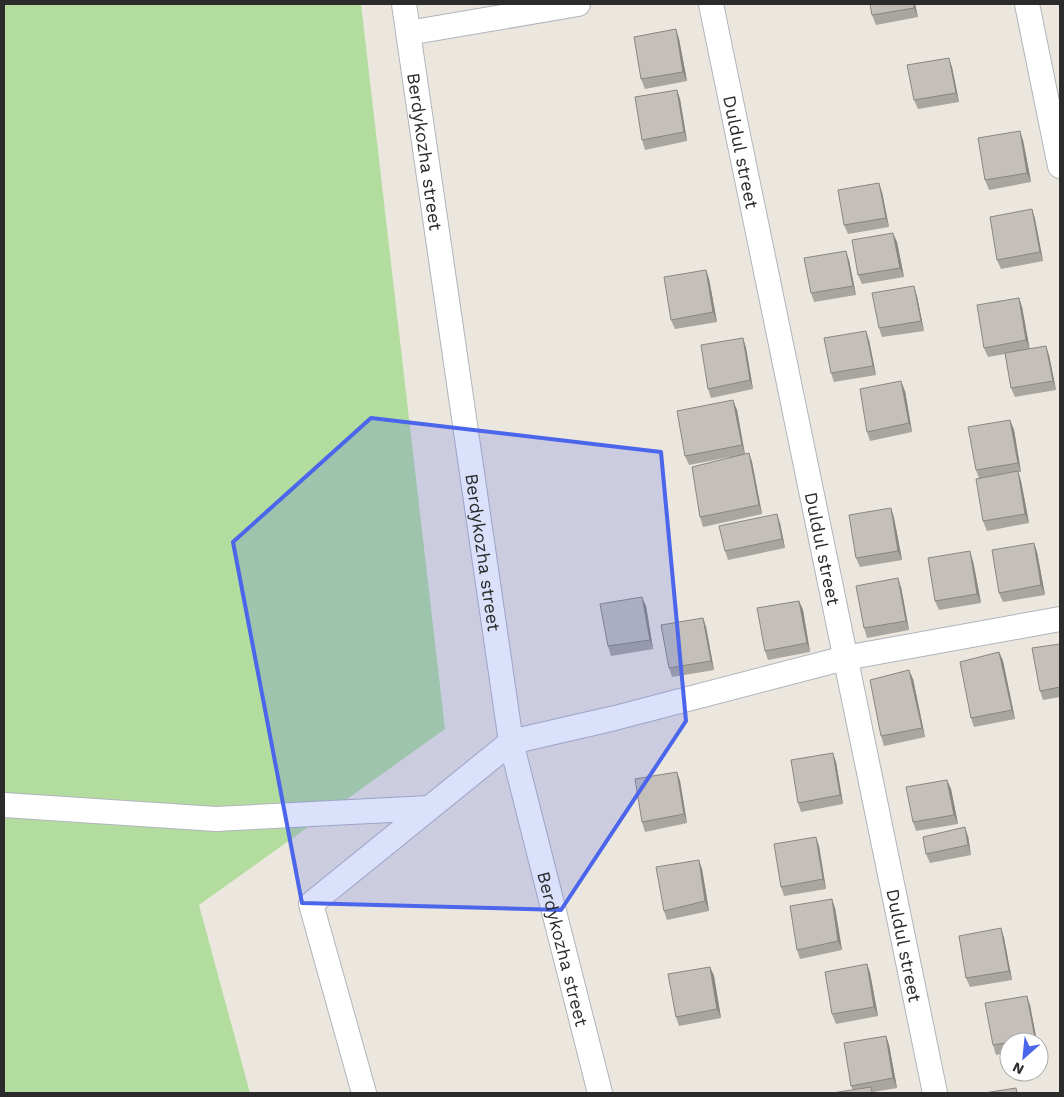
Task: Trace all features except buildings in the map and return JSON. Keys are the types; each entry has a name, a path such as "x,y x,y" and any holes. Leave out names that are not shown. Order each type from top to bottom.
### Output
{"street":[{"name":"Berdykozha street","path":"404,4 511,742 600,1093"},
{"path":"408,33 578,4"},
{"name":"Duldul street","path":"711,4 935,1093"},
{"path":"1027,4 1060,166"},
{"path":"364,1093 311,904 511,742 615,718 845,658 1060,619"},
{"path":"4,806 216,819 429,808"}],"highlighted area":[{"path":"371,418 661,452 686,721 561,910 302,903 233,542"}],"green space":[{"path":"4,4 361,4 445,729 199,905 250,1093 4,1093"}]}
